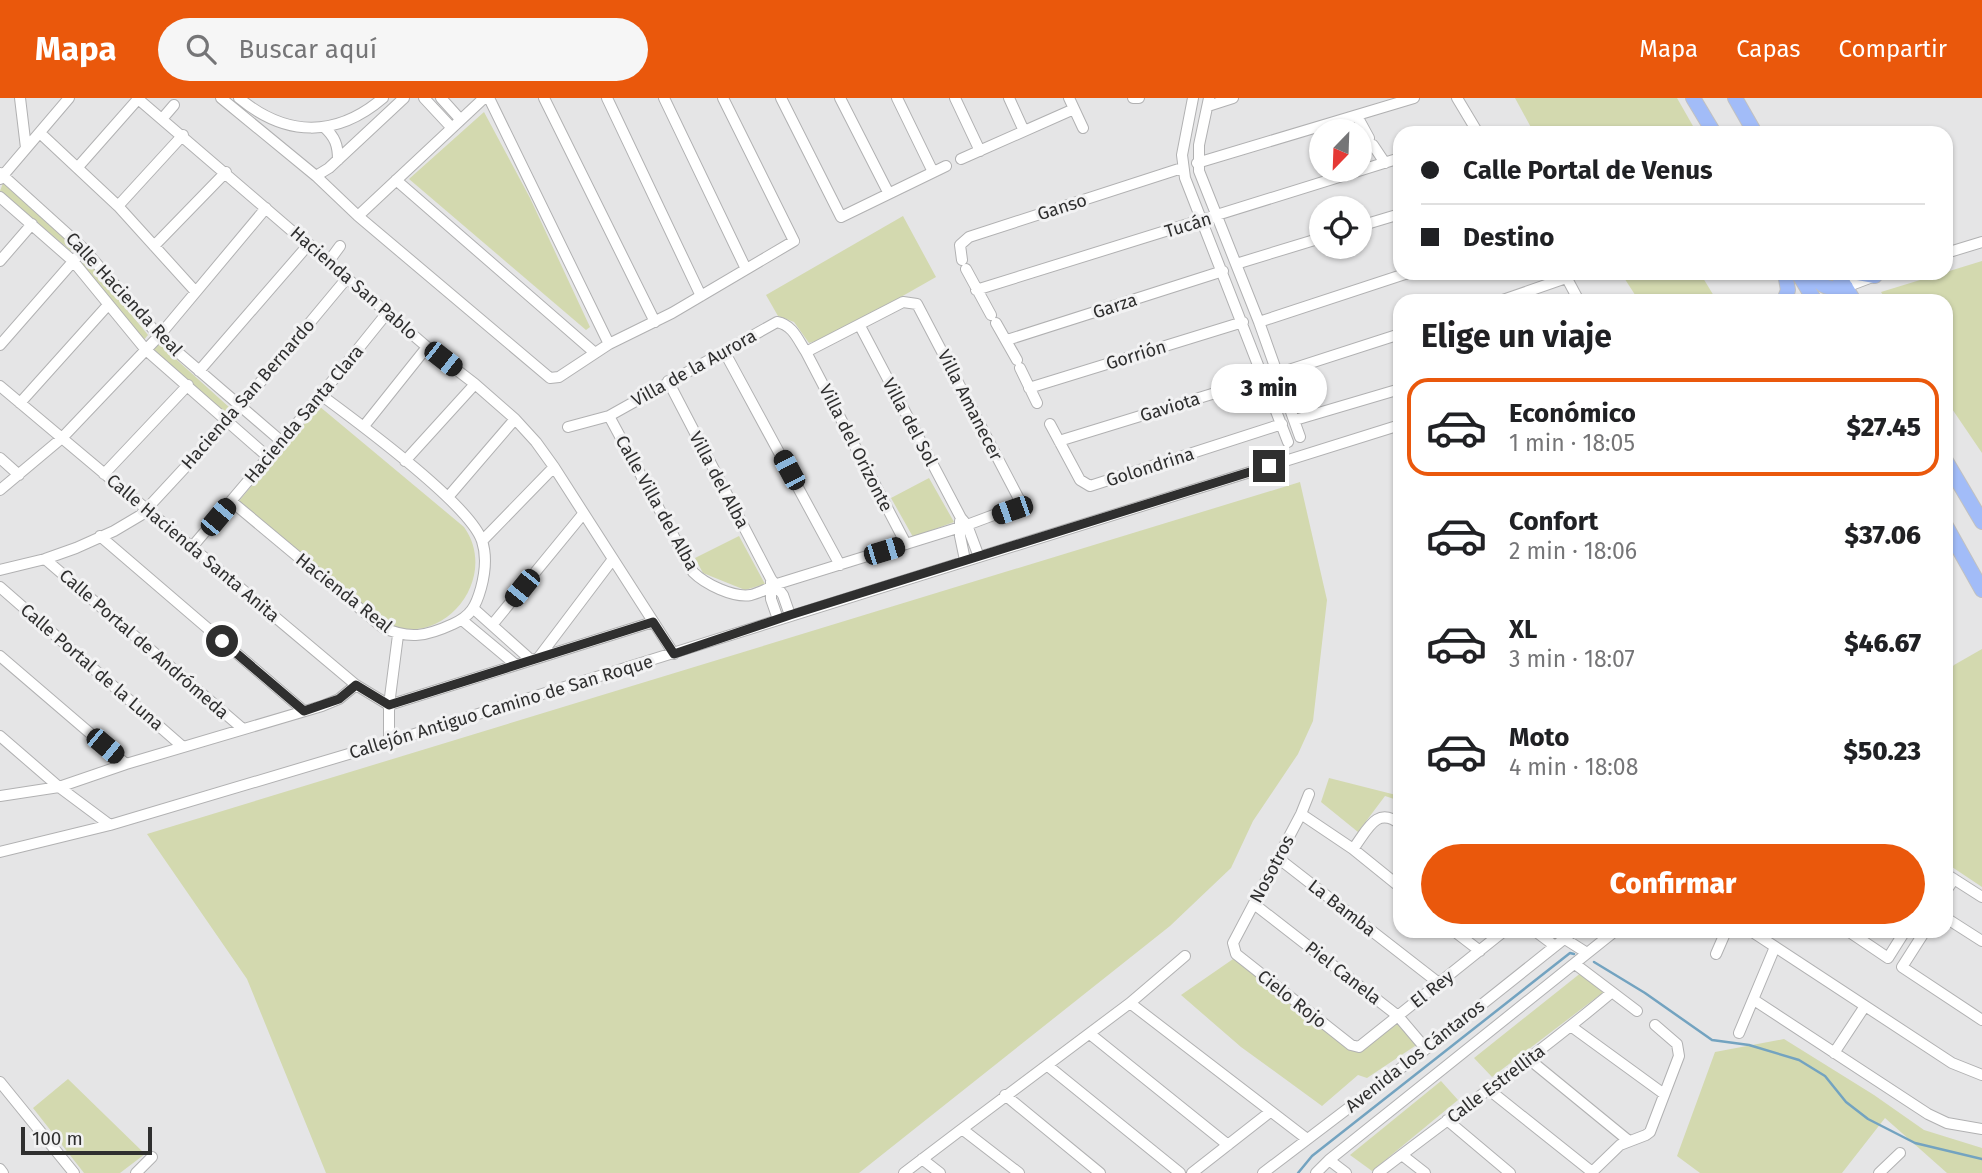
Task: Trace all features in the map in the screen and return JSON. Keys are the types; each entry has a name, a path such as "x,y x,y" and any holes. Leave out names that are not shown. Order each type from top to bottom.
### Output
{"main road":[{"path":"1693,98 1710,126"},
{"path":"1735,98 1751,126"},
{"path":"1816,280 1825,287 1846,287"},
{"path":"1842,280 1850,294"},
{"path":"1842,294 1846,287"},
{"path":"1953,473 1982,522"},
{"path":"1953,538 1982,590"}],"street":[{"path":"20,98 26,148"},
{"path":"1,176 69,98"},
{"path":"78,167 138,98"},
{"name":"Hacienda San Pablo","path":"138,98 387,313 515,419 554,467 674,654"},
{"path":"221,98 550,377 559,377 609,344 655,322 794,241 723,98"},
{"path":"239,98 276,122 296,127 337,125 358,117 383,98"},
{"path":"316,176 338,160 404,98"},
{"path":"424,98 451,127"},
{"path":"441,98 460,119"},
{"path":"358,216 451,127 487,98 609,344"},
{"path":"544,98 655,322"},
{"path":"607,98 701,296"},
{"path":"664,98 746,269"},
{"path":"780,98 841,217 946,166"},
{"path":"840,98 888,192"},
{"path":"897,98 933,172"},
{"path":"954,98 980,151"},
{"path":"1009,98 1024,131"},
{"path":"1069,98 1083,128"},
{"path":"1193,98 1182,168 1288,442"},
{"path":"1233,98 1208,102 1197,163 1300,437"},
{"path":"1197,163 1413,98"},
{"path":"1457,98 1473,126"},
{"path":"162,120 174,105"},
{"path":"961,159 1073,109"},
{"path":"1357,116 1385,163"},
{"path":"324,127 334,136 338,146 338,160"},
{"path":"40,132 118,206 195,291"},
{"path":"118,206 183,135"},
{"name":"Tucán","path":"976,290 1393,160"},
{"name":"Ganso","path":"976,290 964,265 960,245 969,237 1182,168"},
{"path":"154,246 226,172"},
{"name":"Calle Hacienda Real","path":"1,176 83,249 159,336 281,441"},
{"path":"396,180 595,353"},
{"name":"Calle Hacienda Real","path":"0,197 73,261 146,350 229,420 268,457"},
{"path":"0,490 62,438 146,350 266,208"},
{"path":"1372,222 1393,216"},
{"path":"0,261 32,224"},
{"path":"1236,264 1309,242"},
{"path":"1953,251 1982,242"},
{"path":"199,371 309,244"},
{"path":"329,261 340,246"},
{"path":"0,345 83,249"},
{"name":"Garza","path":"1007,340 1223,271"},
{"name":"Hacienda San Bernardo","path":"0,570 46,559 130,523 147,509 229,420 347,278"},
{"path":"1259,322 1393,278"},
{"path":"1518,294 1552,280"},
{"path":"1846,287 1864,280"},
{"path":"976,290 1007,340 1037,403"},
{"name":"Villa Amanecer","path":"860,326 903,302 917,304 1018,499 1015,507 962,524"},
{"path":"20,402 108,306"},
{"name":"Hacienda Santa Clara","path":"192,547 387,313"},
{"name":"Villa de la Aurora","path":"568,427 609,416 667,381 777,322 788,325 806,352"},
{"name":"Gorrión","path":"1030,388 1243,322"},
{"path":"806,352 860,326"},
{"name":"Villa del Sol","path":"860,326 979,556"},
{"name":"Gaviota","path":"1059,441 1264,379 1393,336"},
{"path":"364,426 427,347"},
{"path":"724,351 840,565"},
{"name":"Villa del Orizonte","path":"806,352 906,544"},
{"name":"Villa del Alba","path":"667,381 790,615"},
{"path":"405,461 475,384"},
{"path":"104,474 188,385"},
{"name":"Calle Hacienda Santa Anita","path":"0,386 356,685 389,705"},
{"path":"1295,420 1393,391"},
{"path":"321,395 364,426 467,516 482,541 486,566 474,609 535,658"},
{"name":"Calle Villa del Alba","path":"609,416 693,572 706,582 733,592 751,595 773,583"},
{"path":"448,497 515,419"},
{"name":"Golondrina","path":"1050,424 1080,480 1090,486 1282,424"},
{"name":"Callejón Antiguo Camino de San Roque","path":"0,852 110,825 390,743 1393,427"},
{"path":"0,458 19,475"},
{"path":"482,541 554,467"},
{"name":"Hacienda Real","path":"231,501 382,627 398,635 435,632 462,620 474,609"},
{"path":"492,625 583,514"},
{"path":"773,583 840,565 962,524"},
{"name":"Villa del Sol","path":"962,524 965,560"},
{"path":"100,536 304,711"},
{"name":"Calle Portal de Andrómeda","path":"46,559 243,729"},
{"path":"535,658 613,559"},
{"name":"Villa del Alba","path":"773,583 778,619"},
{"name":"Calle Portal de la Luna","path":"0,587 183,747"},
{"path":"462,620 516,665"},
{"path":"389,705 653,622"},
{"path":"390,743 389,705 398,635"},
{"path":"0,656 127,764"},
{"path":"0,796 59,787 304,711 339,699 356,685"},
{"path":"0,736 59,787 110,825"},
{"name":"Nosotros","path":"1233,943 1309,794"},
{"path":"1301,814 1353,849 1393,881"},
{"path":"1353,849 1377,819 1385,816 1393,819"},
{"name":"La Bamba","path":"1278,858 1440,984"},
{"path":"1953,878 1982,897"},
{"name":"Piel Canela","path":"1254,904 1398,1016 1426,1049"},
{"path":"1953,922 1982,941"},
{"path":"1463,938 1480,951"},
{"name":"El Rey","path":"1359,1047 1496,938"},
{"path":"1544,938 1555,946"},
{"name":"Avenida los Cántaros","path":"1263,1173 1566,938"},
{"name":"Avenida los Cántaros","path":"1573,938 1587,953"},
{"name":"Avenida los Cántaros","path":"1316,1173 1606,938"},
{"path":"1716,954 1723,938"},
{"path":"1762,938 1952,1063 1982,1075"},
{"path":"1858,938 1982,1020"},
{"path":"1888,958 1901,938"},
{"path":"1902,967 1921,938"},
{"name":"Cielo Rojo","path":"1233,943 1236,954 1351,1045 1359,1047"},
{"path":"1739,1033 1775,947"},
{"path":"904,1173 1090,1034 1185,956"},
{"path":"1575,964 1637,1012"},
{"name":"Calle Estrellita","path":"1378,1173 1530,1060 1611,993"},
{"path":"1754,1000 1928,1114 1947,1123 1982,1129"},
{"path":"1130,1003 1307,1139"},
{"path":"1834,1053 1865,1006"},
{"path":"1488,1089 1592,1172 1611,1152 1650,1132 1679,1056 1677,1044 1655,1026"},
{"path":"1572,1027 1664,1094"},
{"path":"1090,1034 1228,1145"},
{"path":"1530,1060 1629,1141"},
{"path":"1048,1066 1180,1173"},
{"path":"0,1082 74,1173"},
{"path":"1005,1095 1100,1173"},
{"path":"1192,1173 1270,1112"},
{"path":"1447,1120 1510,1173"},
{"path":"962,1129 1019,1173"},
{"path":"1879,1173 1900,1153"},
{"path":"1402,1155 1425,1173"},
{"path":"136,1173 152,1157"},
{"path":"922,1159 940,1173"},
{"path":"1329,1160 1346,1173"},
{"path":"0,1169 3,1173"}],"green space":[{"path":"1515,98 1677,98 1693,126 1530,126"},
{"path":"484,112 530,198 590,327 586,330 409,179"},
{"path":"3,183 75,248 71,251 0,191"},
{"path":"903,216 936,277 878,310 809,343 794,322 778,316 766,295"},
{"path":"84,257 148,335 143,341 79,261"},
{"path":"1982,261 1982,453 1953,410 1953,294 1881,292 1920,280 1953,280 1953,270"},
{"path":"1626,280 1704,280 1713,294 1634,294"},
{"path":"157,342 230,408 226,413 151,349"},
{"path":"319,406 464,527 474,547 475,568 470,588 459,606 444,619 425,628 404,629 382,622 239,501"},
{"path":"929,478 954,522 913,537 891,498"},
{"path":"1300,482 1327,600 1313,721 1298,754 1253,821 1231,868 1170,926 859,1173 326,1173 247,979 147,834"},
{"path":"739,536 765,584 745,590 703,573 695,558"},
{"path":"1982,649 1982,887 1953,868 1954,665"},
{"path":"1329,778 1393,794 1393,799 1385,796 1358,832 1321,802"},
{"path":"1236,957 1357,1052 1398,1023 1418,1044 1367,1078 1358,1075 1322,1106 1241,1047 1181,995"},
{"path":"1582,972 1605,991 1492,1077 1474,1058"},
{"path":"1784,1039 1924,1130 1982,1148 1982,1173 1947,1173 1885,1118 1842,1173 1700,1173 1677,1156 1715,1052"},
{"path":"68,1079 145,1154 120,1173 84,1173 33,1108"},
{"path":"1441,1081 1458,1100 1372,1171 1350,1155"}],"waterway":[{"path":"1298,1173 1312,1156 1570,953 1574,954"},
{"path":"1594,962 1645,993 1712,1040 1749,1045 1799,1060 1825,1076 1846,1102 1868,1119 1915,1143 1982,1159"}],"route":[{"path":"222,641 304,711 339,699 356,685 389,705 653,622 674,654 790,615 1269,466"}]}
